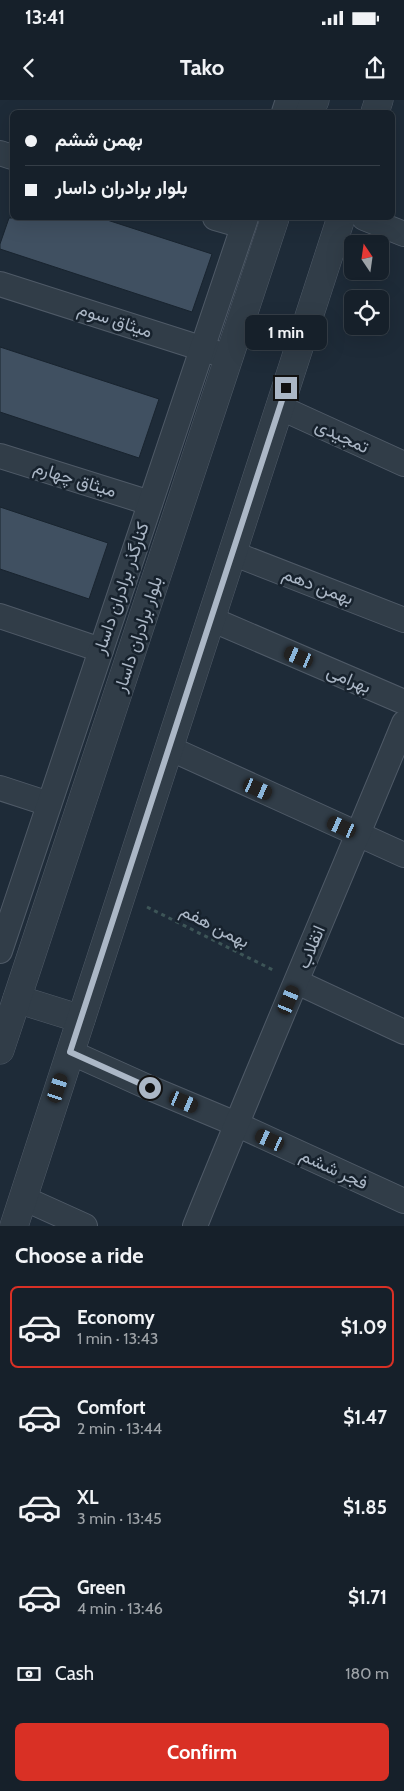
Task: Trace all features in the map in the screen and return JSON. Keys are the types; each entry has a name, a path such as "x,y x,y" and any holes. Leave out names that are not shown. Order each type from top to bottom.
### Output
{"street":[{"path":"230,220 245,222"},
{"name":"بلوار برادران داسار","path":"0,1050 8,997 229,357 274,220"},
{"path":"14,1226 340,220"},
{"path":"369,220 404,234"},
{"name":"کنارگذر برادران داسار","path":"0,951 245,222"},
{"name":"میثاق سوم","path":"0,284 229,357"},
{"name":"تمجیدی","path":"280,407 404,464"},
{"name":"میثاق چهارم","path":"0,456 150,502"},
{"name":"بهمن دهم","path":"232,553 404,620"},
{"path":"0,616 101,650"},
{"name":"بهرامی","path":"211,619 404,702"},
{"name":"انقلاب","path":"195,1226 404,722"},
{"path":"169,748 404,855"},
{"path":"0,788 49,804"},
{"path":"297,982 404,1032"},
{"path":"8,997 81,1019"},
{"name":"فجر ششم","path":"70,1052 236,1124 404,1202"},
{"path":"23,1198 84,1226"}],"path":[{"name":"بهمن هفم","path":"121,894 297,982"}],"building":[{"path":"9,218 10,220 107,220 212,254 192,312 0,249"},
{"path":"0,347 159,399 139,458 0,412"},
{"path":"0,507 108,543 89,599 0,569"}],"route":[{"path":"150,1088 70,1052 286,388"}]}
